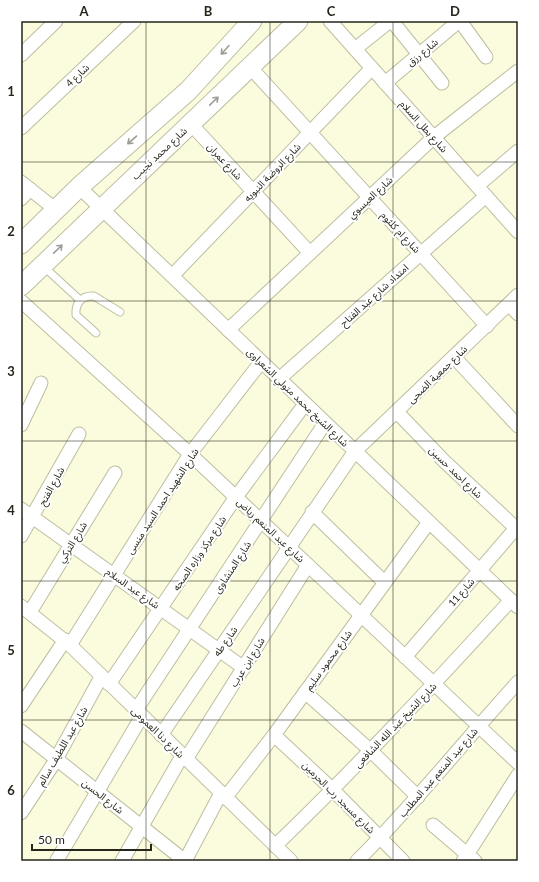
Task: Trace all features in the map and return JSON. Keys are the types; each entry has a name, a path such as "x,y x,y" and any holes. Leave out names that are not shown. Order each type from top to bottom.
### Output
{"main road":[{"path":"21,244 79,187 188,91 252,21"},
{"name":"شارع محمد نجيب","path":"21,286 298,21"}],"street":[{"path":"21,55 56,21"},
{"name":"شارع 4","path":"21,128 134,21"},
{"name":"شارع بطل السلام","path":"330,21 486,196 514,218 518,232"},
{"path":"355,49 391,21 442,83"},
{"path":"459,21 486,57"},
{"name":"شارع رزق","path":"385,82 459,21"},
{"name":"شارع ام كلثوم","path":"250,67 487,326"},
{"name":"شارع الروضة النبويه","path":"172,276 372,68"},
{"name":"شارع العيسوي","path":"228,330 309,252 434,137 518,71"},
{"name":"شارع عمران","path":"190,123 309,252"},
{"path":"477,186 518,151"},
{"path":"21,199 26,185 55,209"},
{"name":"شارع الشيخ محمد متولي الشعراوى","path":"79,187 514,603"},
{"name":"امتداد شارع عبد الفتاح","path":"279,379 486,196"},
{"path":"514,300 518,314"},
{"name":"شارع جمعية الضحى","path":"312,512 356,451 514,300"},
{"name":"شارع عبد المنعم رياض","path":"21,301 190,454 518,763"},
{"path":"454,357 518,426"},
{"name":"شارع الشهيد احمد السيد منسى","path":"21,706 68,643 114,575 190,454 262,362"},
{"path":"21,425 41,383"},
{"name":"شارع مركز وزاره الصحه","path":"105,681 160,608 236,497 305,404"},
{"name":"شارع احمد حسين","path":"397,412 444,461 517,529"},
{"name":"شارع المنشاوى","path":"57,860 98,792 139,713 325,423"},
{"name":"شارع الفتح","path":"21,536 33,518 79,434"},
{"name":"شارع التركي","path":"25,609 70,544 115,473"},
{"name":"شارع عبد السلام","path":"21,509 244,668"},
{"path":"312,512 384,582"},
{"name":"شارع طه","path":"161,735 290,548 312,512"},
{"name":"شارع محمود سليم","path":"188,859 223,795 274,735 429,522"},
{"name":"شارع 11","path":"405,657 517,529"},
{"name":"شارع ابن عرب","path":"122,861 184,758 244,668 308,565"},
{"name":"شارع الشيخ عبد الله الشافعى","path":"275,846 333,790 514,603"},
{"name":"شارع دنا العمومى","path":"25,609 68,643 105,681 291,861"},
{"name":"شارع عبد اللطيف سالم","path":"21,813 105,681"},
{"name":"شارع عبد المنعم عبد المطلب","path":"357,861 418,796 478,725 518,682"},
{"path":"305,692 371,751 418,796"},
{"name":"شارع الحسن","path":"21,731 142,827 188,859"},
{"name":"شارع مسجد رب الحرمين","path":"274,735 333,790 403,861"},
{"path":"433,825 468,859 518,775"}],"lane":[{"path":"42,265 80,300"},
{"path":"96,333 76,315 76,309 80,300 89,296 94,296 120,312"}]}
